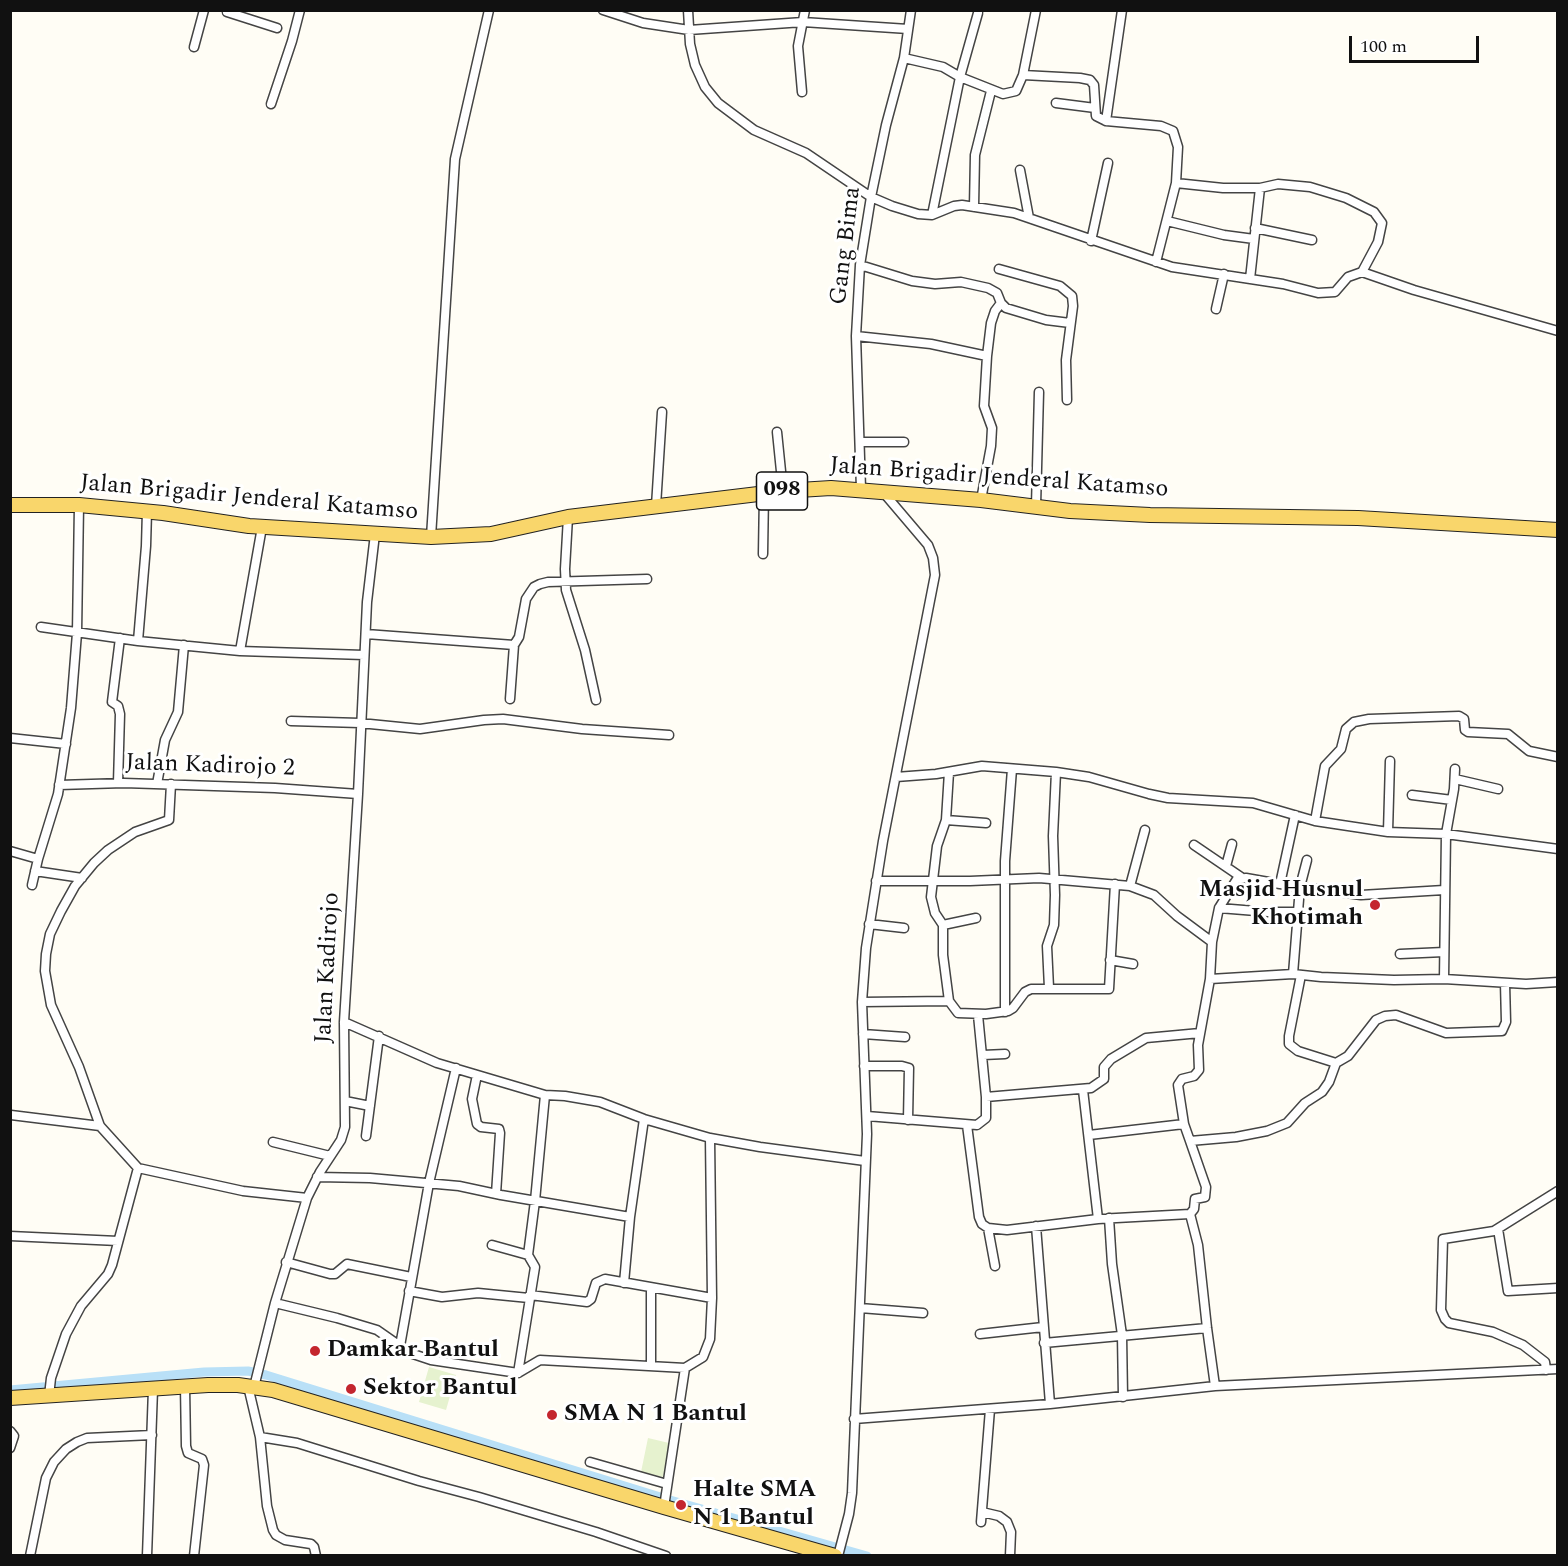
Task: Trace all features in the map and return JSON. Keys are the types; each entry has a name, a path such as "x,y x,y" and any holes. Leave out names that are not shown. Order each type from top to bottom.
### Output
{"main road":[{"name":"Jalan Brigadir Jenderal Katamso","path":"10,505 79,505 147,511 262,527 431,537 491,534 568,517 783,490 831,488 981,500 1070,511 1150,515 1358,518 1557,531"},
{"path":"10,1398 49,1393 186,1386 252,1386 361,1415 838,1554"}],"street":[{"path":"194,47 204,10"},
{"path":"271,104 300,10"},
{"path":"431,537 446,333 455,159 489,10"},
{"path":"603,10 636,22 689,30 803,21 908,29"},
{"path":"688,10 695,65 705,87 718,103 754,129 814,157 871,197 918,214 932,215 962,205 1014,213 1156,262 1190,270 1283,284 1318,294 1331,294 1348,277 1362,272 1414,290 1557,331"},
{"path":"802,92 798,46 805,10"},
{"name":"Gang Bima","path":"861,489 856,336 860,266 871,197 886,126 904,58 911,10"},
{"path":"904,58 943,67 991,91 1003,94 1012,93 1020,87 1036,10"},
{"path":"1106,121 1122,10"},
{"path":"225,11 277,28"},
{"path":"932,215 960,77 978,13"},
{"path":"1023,75 1090,80 1095,88 1097,116 1106,121 1161,126 1173,131 1178,147 1176,183 1156,262"},
{"path":"974,207 975,155 991,91"},
{"path":"1056,103 1095,108"},
{"path":"1091,241 1108,163"},
{"path":"1020,170 1029,218"},
{"path":"1176,183 1223,188 1260,188 1278,184 1310,187 1346,198 1377,214 1382,223 1382,232 1362,272"},
{"path":"1250,279 1260,188"},
{"path":"1167,221 1224,235 1254,238"},
{"path":"1254,228 1312,240"},
{"path":"860,266 912,281 935,284 961,282 988,288 997,293 1006,308 1046,320 1070,323"},
{"path":"999,269 1060,286 1069,292 1073,301 1066,360 1067,400"},
{"path":"1216,309 1224,274"},
{"path":"981,500 992,428 984,406 987,356 991,323 1001,303"},
{"path":"856,336 931,344 987,356"},
{"path":"1036,506 1039,392"},
{"path":"656,506 662,412"},
{"path":"777,432 783,490"},
{"path":"861,442 904,442"},
{"path":"838,1554 852,1492 867,1116 862,1002 869,924 934,585 935,567 927,545 883,491"},
{"path":"763,554 764,493"},
{"path":"32,885 59,785 66,744 76,633 79,505"},
{"path":"138,641 147,511"},
{"path":"568,517 564,581 585,650 596,700"},
{"path":"240,651 262,527"},
{"name":"Jalan Kadirojo","path":"252,1386 258,1372 286,1263 307,1198 343,1134 344,1022 364,655 375,534"},
{"path":"510,699 514,645 519,637 529,593 540,584 564,581 647,579"},
{"path":"41,627 120,639 240,651 364,655"},
{"path":"366,634 514,645"},
{"path":"118,783 120,714 118,706 112,702 120,639"},
{"path":"157,784 165,740 178,712 184,645"},
{"path":"1315,821 1325,766 1341,749 1349,725 1369,719 1451,715 1462,717 1465,730 1468,732 1508,734 1529,751 1557,757"},
{"path":"291,721 360,723 420,729 503,719 582,729 669,735"},
{"path":"10,738 66,744"},
{"path":"1388,832 1390,761"},
{"path":"896,777 950,772 982,766 1056,772 1089,777 1149,795 1244,802 1272,807 1315,821 1388,832 1446,834 1557,849"},
{"path":"1005,1012 1005,861 1012,769"},
{"path":"1444,979 1446,834 1455,769"},
{"path":"950,772 946,820 937,846 932,881 933,908 943,925 943,955 949,1001 958,1013 1005,1012 1011,1010 1028,990 1108,989 1110,987 1115,884"},
{"path":"1049,988 1047,946 1054,925 1053,836 1056,772"},
{"path":"1455,779 1498,789"},
{"path":"171,784 169,821 159,822 135,832 108,850 82,878 66,902 50,934 46,954 45,971 51,1005 79,1067 100,1126 138,1168 243,1191 307,1198"},
{"name":"Jalan Kadirojo 2","path":"59,785 171,784 358,794"},
{"path":"1412,795 1452,800"},
{"path":"1280,884 1295,815"},
{"path":"946,820 986,823"},
{"path":"1130,886 1145,830"},
{"path":"1226,866 1232,844"},
{"path":"1194,845 1241,877 1361,895 1444,891"},
{"path":"10,850 38,859"},
{"path":"1307,860 1300,887 1297,974 1289,1044 1298,1051 1336,1063"},
{"path":"35,871 82,878"},
{"path":"967,1125 979,1217 982,1224 988,1228 1007,1230 1109,1218 1190,1214 1194,1209 1195,1199 1205,1197 1206,1192 1202,1171 1184,1124 1178,1085 1179,1081 1194,1076 1199,1070 1198,1045 1210,979 1212,942 1219,908 1235,880 1241,877"},
{"path":"876,881 1039,878 1130,886 1154,895 1177,916 1212,942"},
{"path":"1219,908 1298,912"},
{"path":"943,925 976,918"},
{"path":"869,924 904,928"},
{"path":"1400,954 1444,952"},
{"path":"1110,960 1133,964"},
{"path":"1210,979 1297,974 1394,980 1444,979 1540,984 1557,982"},
{"path":"1190,1141 1236,1137 1267,1131 1287,1124 1305,1103 1322,1092 1336,1063 1348,1056 1376,1020 1388,1015 1396,1015 1446,1033 1502,1031 1506,1022 1505,983"},
{"path":"862,1002 949,1001"},
{"path":"867,1116 967,1125 979,1124 986,1118 983,1055 978,1014"},
{"path":"344,1022 429,1060 544,1095 600,1102 644,1119 710,1138 865,1161"},
{"path":"986,1097 1083,1090 1103,1082 1104,1067 1111,1059 1146,1038 1200,1033"},
{"path":"862,1034 905,1036"},
{"path":"366,1136 379,1036"},
{"path":"983,1055 1005,1054"},
{"path":"864,1065 909,1068 909,1120"},
{"path":"400,1347 429,1183 456,1068"},
{"path":"477,1075 472,1099 477,1125 499,1129 500,1133 496,1194"},
{"path":"1083,1090 1098,1219"},
{"path":"518,1373 535,1267 528,1255 536,1201 544,1095"},
{"path":"345,1101 370,1106"},
{"path":"10,1120 11,1114 100,1126"},
{"path":"624,1283 630,1217 644,1119"},
{"path":"1089,1135 1184,1124"},
{"path":"275,1303 370,1328 410,1353 431,1360 518,1373 540,1360 685,1368 700,1360 708,1347 712,1298 710,1138"},
{"path":"273,1142 330,1156"},
{"path":"49,1393 51,1378 66,1334 81,1306 108,1274 112,1265 138,1168"},
{"path":"317,1178 370,1178 459,1186 630,1217"},
{"path":"1546,1370 1545,1362 1523,1345 1493,1332 1449,1323 1442,1314 1443,1239 1482,1234 1498,1229 1557,1191"},
{"path":"1190,1214 1198,1245 1215,1386"},
{"path":"1109,1218 1112,1264 1122,1335 1123,1397"},
{"path":"1036,1226 1050,1404"},
{"path":"988,1228 994,1266"},
{"path":"1498,1229 1508,1291 1557,1288"},
{"path":"10,1236 118,1241"},
{"path":"492,1245 528,1255"},
{"path":"286,1263 330,1274 335,1274 347,1264 411,1277"},
{"path":"410,1291 447,1297 478,1293 587,1302 591,1299 598,1280 605,1279 712,1298"},
{"path":"651,1288 651,1366"},
{"path":"860,1308 923,1313"},
{"path":"980,1334 1043,1327"},
{"path":"1044,1343 1207,1328"},
{"path":"664,1505 685,1368"},
{"path":"854,1419 1050,1404 1215,1386 1557,1369"},
{"path":"186,1386 186,1446 188,1453 202,1459 204,1465 194,1556"},
{"path":"252,1386 267,1506 273,1530 276,1535 285,1540 311,1544 316,1556"},
{"path":"147,1556 153,1389"},
{"path":"990,1409 981,1517 999,1516 1007,1522 1011,1532 1010,1556"},
{"path":"10,1431 14,1436 10,1448"},
{"path":"30,1556 46,1478 54,1462 66,1449 87,1438 152,1435"},
{"path":"260,1437 297,1443 596,1532 666,1556"},
{"path":"590,1462 666,1487"}],"green space":[{"path":"429,1367 456,1375 446,1410 419,1402"},
{"path":"648,1438 669,1443 663,1477 641,1472"}],"waterway":[{"path":"10,1390 204,1372 248,1371 670,1500 867,1556"}],"place":[{"name":"Masjid Husnul Khotimah","path":"1375,905"},
{"name":"Damkar Bantul","path":"315,1351"},
{"name":"Sektor Bantul","path":"351,1389"},
{"name":"SMA N 1 Bantul","path":"552,1415"},
{"name":"Halte SMA N 1 Bantul","path":"681,1505"}]}
